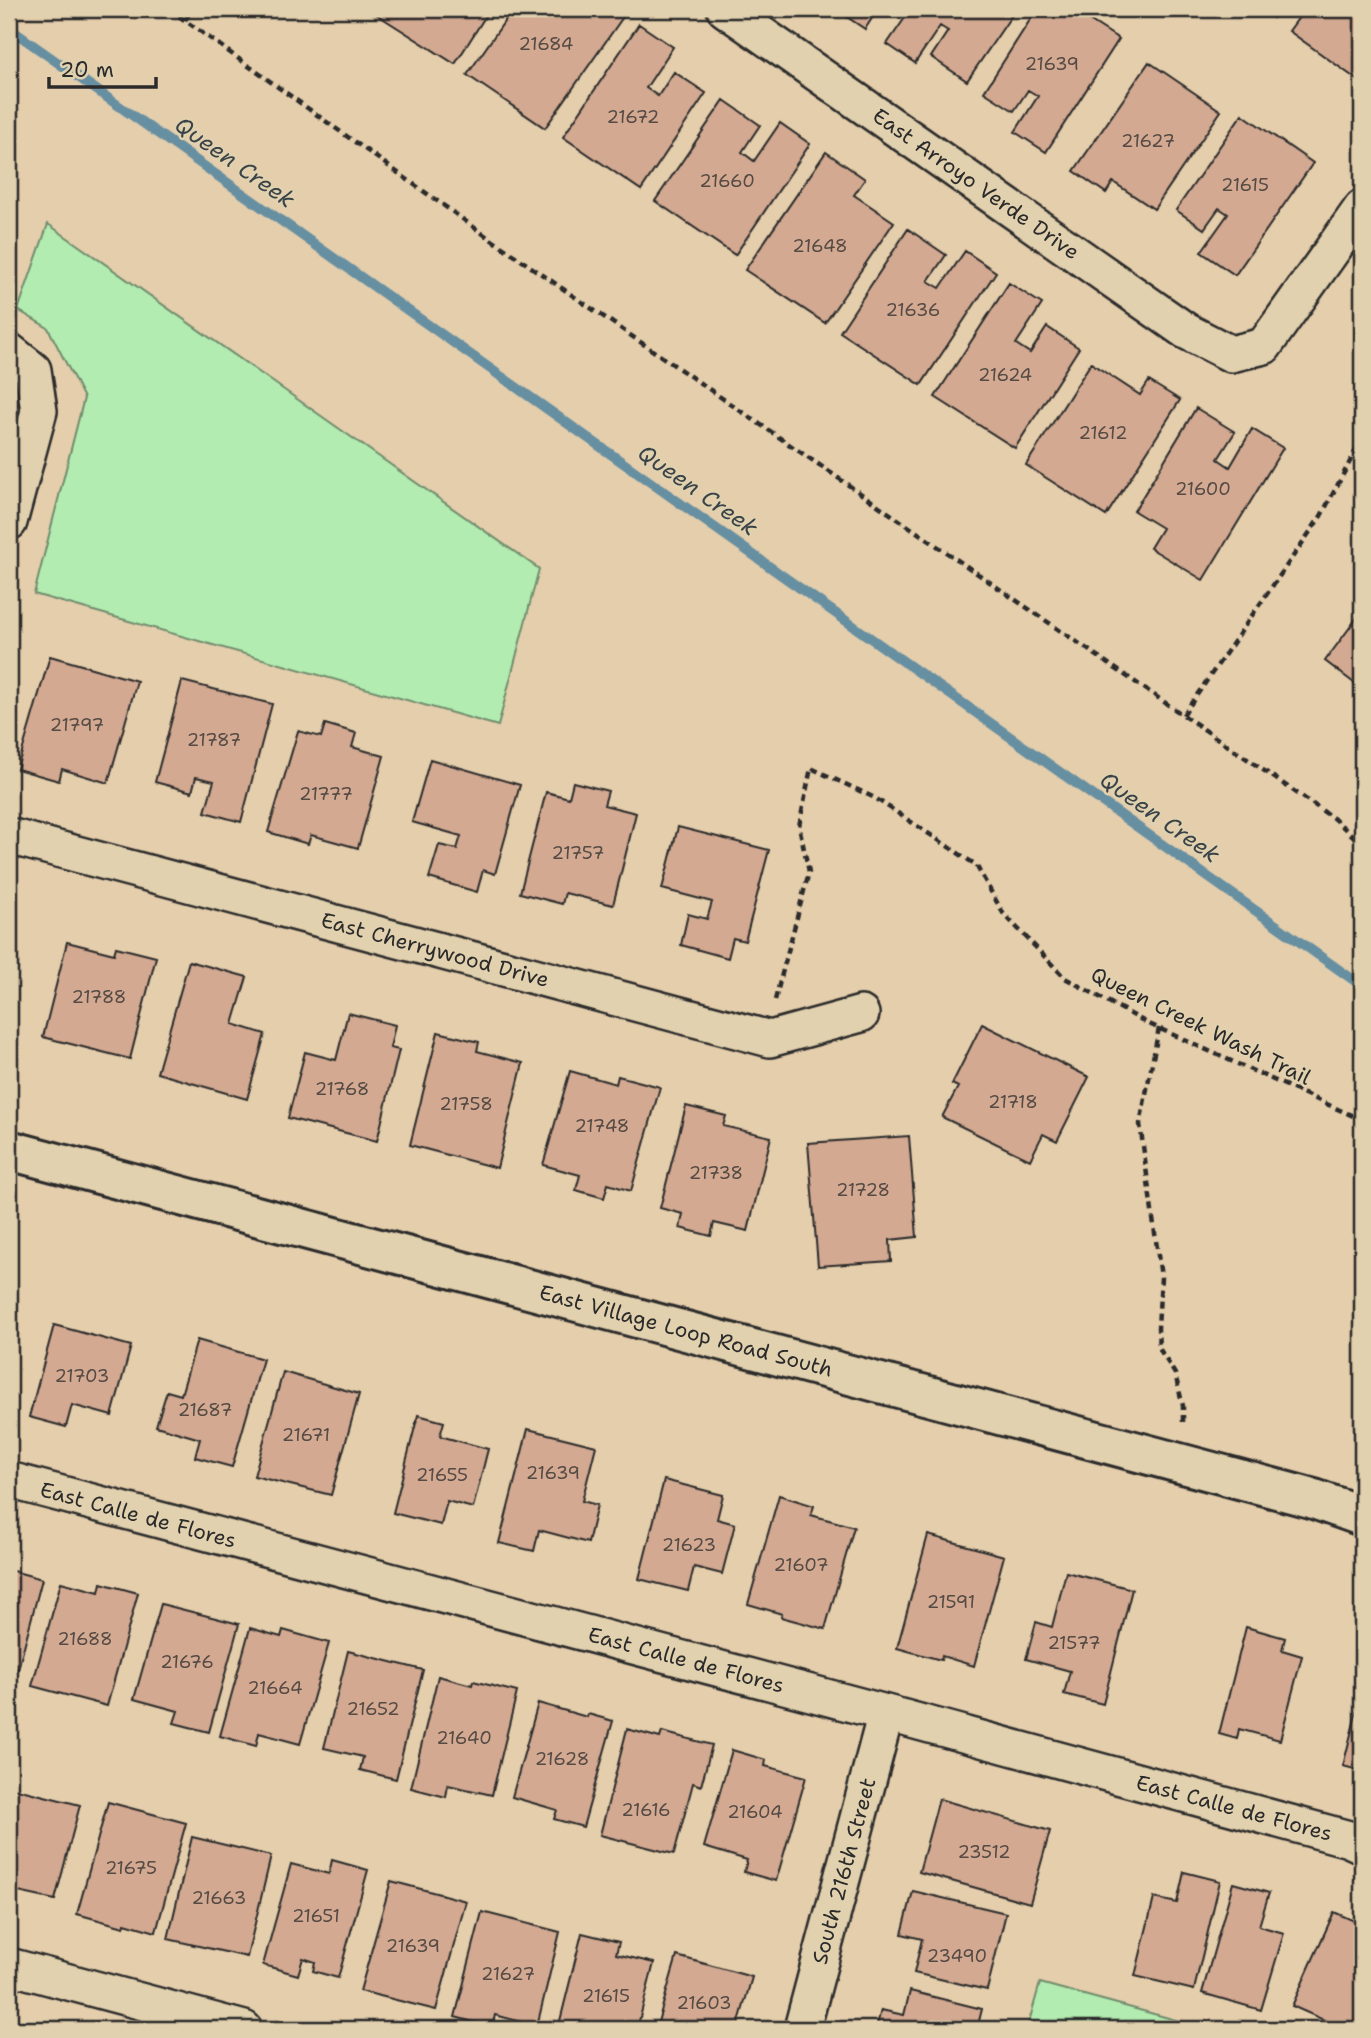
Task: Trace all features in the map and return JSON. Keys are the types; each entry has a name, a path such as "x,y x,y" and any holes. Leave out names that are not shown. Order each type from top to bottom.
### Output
{"street":[{"name":"East Arroyo Verde Drive","path":"725,9 1175,323 1231,354 1264,346 1362,208"},
{"path":"9,522 38,411 21,360"},
{"name":"East Cherrywood Drive","path":"9,836 770,1039"},
{"path":"770,1039 861,1014"},
{"name":"East Village Loop Road South","path":"9,1150 1314,1499 1362,1516"},
{"name":"East Calle de Flores","path":"9,1480 886,1713 1349,1839 1362,1845"},
{"name":"South 216th Street","path":"802,2029 886,1713"},
{"path":"9,1966 244,2029"}],"path":[{"path":"169,9 489,238 1333,818 1362,844"},
{"path":"185,20 192,9"},
{"path":"1184,715 1321,516 1362,439"},
{"name":"Queen Creek Wash Trail","path":"770,1039 777,986 809,872 799,826 811,768 875,798 976,865 1003,913 1065,978 1159,1028 1362,1120"},
{"path":"1159,1028 1140,1124 1161,1277 1159,1348 1175,1374 1183,1406 1182,1464"}],"green space":[{"path":"48,224 539,569 498,726 34,594 84,398 48,328 18,310"},
{"path":"1040,1983 1209,2029 1027,2029"}],"building":[{"path":"379,9 490,9 455,64 376,14"},
{"path":"513,9 617,9 625,14 545,128 467,75"},
{"path":"835,9 878,9 865,29"},
{"path":"911,9 1016,9 967,81 931,57 948,31 940,26 915,63 887,44"},
{"path":"1037,9 1072,9 1119,39 1046,152 1015,132 1038,96 1028,90 1014,111 984,92"},
{"path":"1260,9 1280,9 1273,18"},
{"path":"1305,9 1362,9 1362,75 1359,81 1289,31"},
{"path":"639,24 673,47 646,88 658,96 674,72 706,93 641,190 563,137"},
{"path":"1149,62 1221,111 1154,209 1113,182 1106,193 1074,171"},
{"path":"724,100 760,125 742,152 754,161 780,123 810,144 735,255 655,201"},
{"path":"1242,114 1313,163 1235,275 1201,252 1228,214 1219,208 1204,229 1176,210"},
{"path":"826,152 865,179 854,195 894,222 825,323 745,270"},
{"path":"908,229 946,255 928,281 940,288 965,251 996,272 921,385 840,332"},
{"path":"1009,283 1042,304 1016,344 1030,353 1047,327 1079,348 1015,448 935,397"},
{"path":"1091,363 1140,395 1149,381 1180,400 1106,516 1026,465"},
{"path":"1196,408 1235,432 1218,459 1230,467 1252,429 1283,448 1203,580 1150,548 1162,528 1134,511"},
{"path":"1362,611 1362,689 1325,661"},
{"path":"50,656 137,681 108,783 62,769 59,781 17,769"},
{"path":"182,681 272,704 241,822 205,812 214,781 196,777 192,792 155,782"},
{"path":"325,724 356,733 352,747 384,756 358,848 311,835 308,844 268,832 298,731 321,737"},
{"path":"430,759 520,785 495,874 483,870 477,892 429,878 439,845 457,849 461,836 412,822"},
{"path":"573,782 608,791 604,805 636,813 613,905 565,893 562,904 520,893 546,792 569,798"},
{"path":"678,827 769,850 745,941 733,938 728,958 681,945 688,914 707,919 712,902 662,889"},
{"path":"9,935 15,937 9,959"},
{"path":"67,942 114,954 116,947 156,957 130,1059 43,1037"},
{"path":"189,961 247,977 233,1024 265,1034 247,1099 157,1073"},
{"path":"348,1013 395,1025 390,1048 399,1050 377,1141 288,1118 305,1052 336,1060"},
{"path":"982,1024 1089,1077 1057,1141 1043,1134 1030,1160 942,1117 958,1087 952,1084"},
{"path":"438,1032 479,1042 477,1051 523,1063 497,1168 410,1145"},
{"path":"570,1071 616,1084 618,1076 660,1087 631,1191 608,1184 604,1198 576,1190 580,1175 543,1165"},
{"path":"686,1106 726,1116 723,1126 771,1137 748,1231 714,1223 711,1236 680,1228 683,1214 660,1208"},
{"path":"909,1136 917,1237 890,1240 891,1261 818,1266 808,1143"},
{"path":"54,1325 131,1346 112,1416 72,1405 66,1427 29,1417"},
{"path":"197,1340 263,1359 232,1467 195,1457 200,1439 156,1426 167,1391 181,1395"},
{"path":"283,1372 359,1394 331,1495 254,1476"},
{"path":"418,1415 444,1422 440,1436 488,1449 473,1508 447,1501 441,1525 393,1513"},
{"path":"528,1429 596,1446 582,1501 597,1505 588,1543 539,1530 534,1551 499,1543"},
{"path":"664,1480 723,1495 717,1519 735,1524 722,1574 694,1567 688,1591 639,1579"},
{"path":"779,1495 814,1506 811,1515 854,1527 825,1629 781,1617 782,1614 748,1604"},
{"path":"928,1535 1004,1556 974,1666 942,1656 941,1660 897,1648"},
{"path":"9,1570 42,1579 18,1669 9,1667"},
{"path":"1066,1572 1132,1589 1103,1704 1064,1694 1070,1671 1026,1659 1036,1622 1052,1627"},
{"path":"61,1582 99,1592 101,1583 138,1593 107,1706 32,1686"},
{"path":"161,1604 239,1624 209,1732 174,1723 178,1711 134,1699"},
{"path":"1246,1627 1285,1638 1282,1650 1302,1656 1280,1740 1239,1729 1237,1739 1219,1734"},
{"path":"250,1628 281,1637 283,1630 329,1643 300,1744 259,1733 256,1746 220,1736"},
{"path":"348,1651 423,1670 396,1779 360,1770 363,1757 324,1748"},
{"path":"438,1676 517,1692 492,1795 448,1785 446,1797 411,1788"},
{"path":"1362,1690 1362,1771 1343,1766"},
{"path":"538,1703 587,1717 588,1714 613,1721 583,1827 554,1819 557,1810 512,1797"},
{"path":"627,1729 660,1738 662,1732 712,1745 701,1786 693,1783 674,1854 600,1835"},
{"path":"732,1750 766,1760 765,1766 806,1777 776,1881 744,1872 747,1860 704,1847"},
{"path":"9,1787 80,1805 55,1900 9,1890"},
{"path":"939,1799 1050,1831 1030,1903 919,1872"},
{"path":"108,1802 186,1823 156,1932 125,1923 124,1927 77,1914"},
{"path":"192,1837 271,1856 247,1957 168,1939"},
{"path":"332,1860 368,1870 338,1978 313,1971 315,1962 303,1958 298,1975 263,1965 291,1864 329,1874"},
{"path":"1184,1872 1220,1881 1194,1990 1135,1976 1154,1898 1177,1903"},
{"path":"391,1881 466,1901 436,2010 360,1991"},
{"path":"1233,1883 1269,1893 1259,1926 1284,1933 1261,2010 1202,1993"},
{"path":"913,1891 1006,1913 987,1990 914,1973 922,1939 902,1934"},
{"path":"482,1912 560,1932 537,2026 495,2015 492,2027 455,2017"},
{"path":"1334,1912 1359,1923 1354,1935 1362,1939 1362,2020 1358,2029 1344,2029 1292,2006"},
{"path":"582,1933 619,1942 616,1954 654,1963 637,2029 558,2029"},
{"path":"677,1956 752,1977 737,2029 656,2029"},
{"path":"910,1991 982,2009 977,2029 876,2029 881,2010 904,2015"}],"waterway":[{"name":"Queen Creek","path":"9,28 1362,986"}]}
